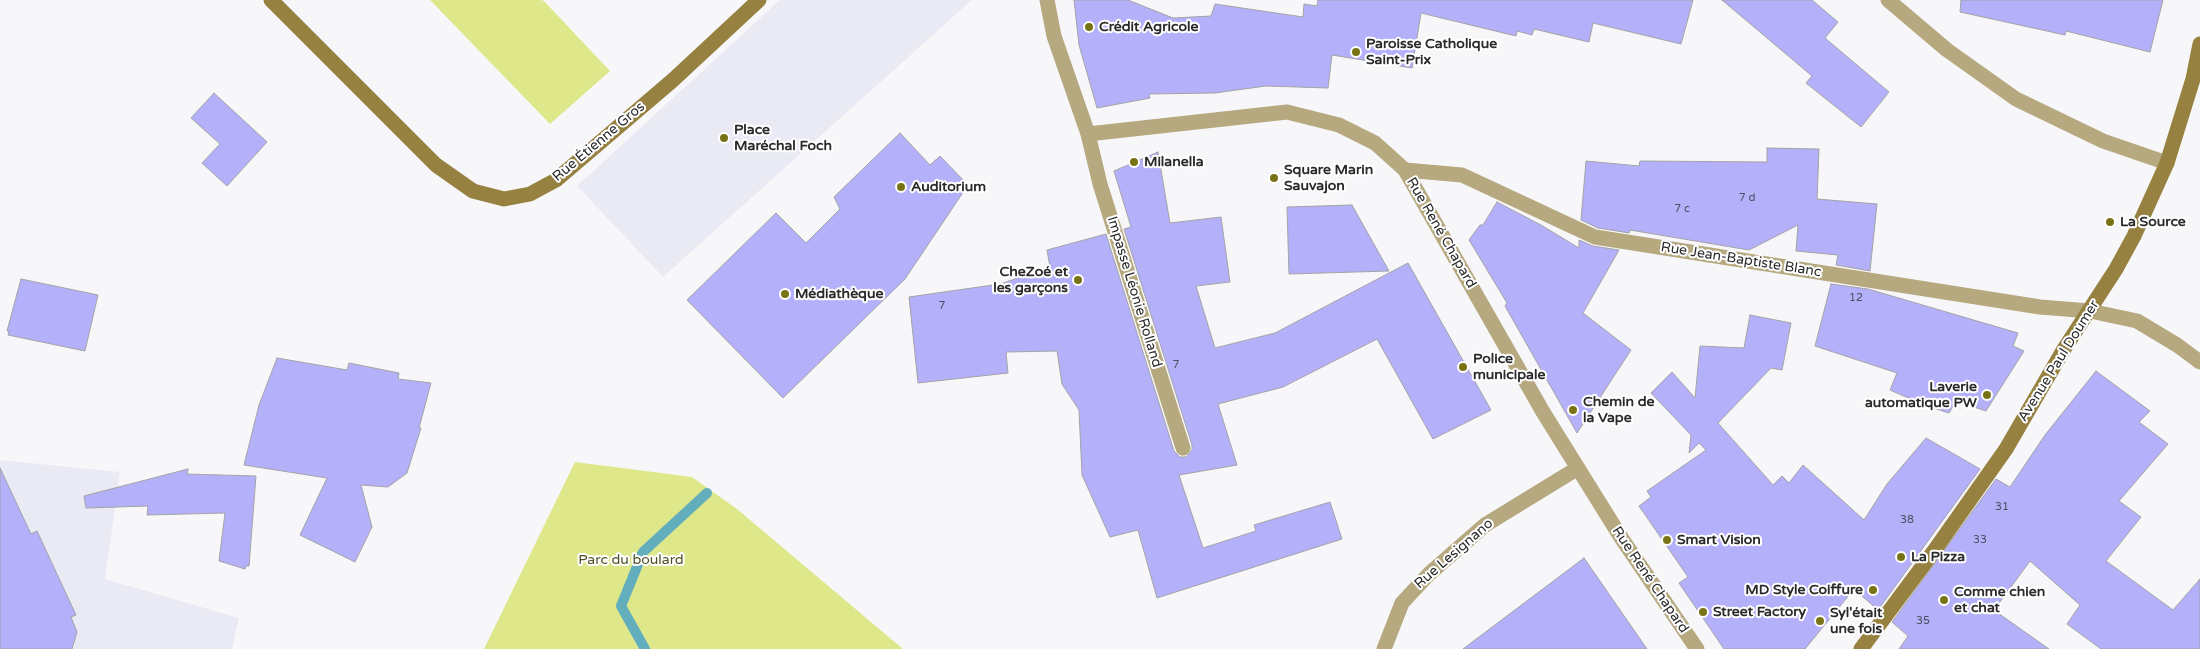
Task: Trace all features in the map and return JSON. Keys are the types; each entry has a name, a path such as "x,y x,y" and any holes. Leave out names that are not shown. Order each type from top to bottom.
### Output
{"main road":[{"name":"Rue Étienne Gros","path":"271,0 436,164 473,191 504,199 530,194 556,180 673,80 759,0"},
{"name":"Avenue Paul Doumer","path":"1861,649 1934,551 2006,449 2064,349 2090,311 2134,236 2167,163 2193,79 2200,44"}],"street":[{"path":"1047,0 1054,36 1088,134"},
{"path":"1888,0 1947,50 2016,98 2103,142 2167,163"},
{"name":"Rue René Chapard","path":"1088,134 1287,112 1339,125 1375,143 1405,170 1543,412 1622,540 1697,649"},
{"name":"Impasse Léonie Rolland","path":"1088,134 1100,184 1183,448"},
{"name":"Rue Jean-Baptiste Blanc","path":"1405,170 1462,175 1595,238 2040,307 2090,311 2137,321 2177,345 2200,362"},
{"name":"Rue Lesignano","path":"1384,649 1402,602 1429,574 1485,525 1578,468"}],"shaded area":[{"name":"Place Maréchal Foch","path":"780,0 972,0 663,277 577,186"},
{"path":"0,460 120,472 105,579 239,618 232,649 0,649"}],"green space":[{"path":"430,0 542,0 537,6 543,0 610,71 550,124"},
{"name":"Parc du boulard","path":"575,462 692,477 737,509 903,649 484,649"}],"building":[{"path":"1074,0 1128,0 1173,18 1211,16 1215,4 1303,17 1304,4 1317,6 1318,0 1693,0 1681,44 1593,23 1589,42 1534,29 1532,35 1517,31 1516,36 1421,13 1412,68 1332,55 1328,88 1266,86 1215,93 1149,94 1150,98 1097,108 1079,45"},
{"path":"1722,0 1812,0 1838,22 1825,38 1889,92 1861,127 1806,83 1812,76"},
{"path":"1961,0 2163,0 2150,52 2066,31 2065,35 1960,12"},
{"path":"214,93 267,142 227,186 202,163 220,144 191,118"},
{"path":"900,133 930,165 940,156 968,185 905,279 783,398 687,300 776,213 806,243 840,209 834,197"},
{"path":"1767,148 1819,149 1817,199 1877,204 1870,271 1836,265 1838,255 1796,251 1798,225 1749,250 1630,230 1629,233 1598,228 1581,220 1586,161 1639,166 1640,161 1767,162"},
{"path":"1158,152 1170,223 1221,217 1230,282 1196,286 1215,348 1275,333 1408,263 1491,410 1433,439 1377,339 1283,387 1218,404 1237,465 1179,475 1203,548 1256,531 1254,525 1330,502 1342,539 1157,598 1138,530 1110,537 1082,475 1079,410 1062,384 1057,351 1006,352 1008,373 918,383 909,297 1000,284 1050,267 1047,250 1106,234 1174,451 1180,457 1186,457 1192,450 1192,445 1124,229 1131,227 1114,171"},
{"path":"1497,202 1579,248 1579,240 1593,246 1619,250 1583,313 1631,350 1577,433 1505,306 1507,303 1469,240 1480,225 1483,225"},
{"path":"1352,205 1389,271 1289,274 1287,207"},
{"path":"21,279 98,295 85,351 8,335 9,331 7,331"},
{"path":"1831,284 1868,289 2018,333 2013,346 2024,351 1986,411 1956,401 1949,413 1927,406 1890,390 1897,373 1815,346"},
{"path":"1750,315 1791,323 1782,370 1771,368 1718,423 1773,485 1782,476 1789,483 1803,465 1864,520 1887,484 1926,438 1980,469 1878,610 1854,589 1805,649 1724,649 1679,583 1688,577 1639,506 1651,497 1647,491 1706,450 1699,443 1689,453 1691,435 1651,393 1672,372 1695,398 1700,346 1744,348"},
{"path":"277,358 347,370 349,363 399,373 398,379 431,383 419,428 421,428 407,473 388,487 361,485 372,527 355,562 300,535 327,478 244,465 259,405"},
{"path":"2096,371 2150,411 2139,422 2168,444 2119,501 2141,517 2106,561 2173,610 2200,579 2200,649 2101,649 2067,624 2080,605 2030,561 1997,606 2000,609 1998,613 2049,649 1899,649 1908,636 1892,622 1996,479 2010,487 2045,435"},
{"path":"0,468 31,534 37,531 76,615 71,617 77,632 72,649 0,649"},
{"path":"188,469 187,474 256,476 249,566 246,566 245,569 219,561 225,513 147,515 148,506 86,508 84,496"},
{"path":"1584,558 1647,649 1463,649"}],"waterway":[{"path":"645,649 621,606 643,552 707,493"}],"place":[{"name":"Crédit Agricole","path":"1089,27"},
{"name":"Paroisse Catholique Saint-Prix","path":"1356,52"},
{"name":"Place Maréchal Foch","path":"724,138"},
{"name":"Milanella","path":"1134,162"},
{"name":"Square Marin Sauvajon","path":"1274,178"},
{"name":"Auditorium","path":"901,187"},
{"name":"La Source","path":"2110,222"},
{"name":"CheZoé et les garçons","path":"1078,280"},
{"name":"Médiathèque","path":"785,294"},
{"name":"Police municipale","path":"1463,367"},
{"name":"Laverie automatique PW","path":"1987,395"},
{"name":"Chemin de la Vape","path":"1573,410"},
{"name":"Smart Vision","path":"1667,540"},
{"name":"La Pizza","path":"1901,557"},
{"name":"MD Style Coiffure","path":"1873,590"},
{"name":"Comme chien et chat","path":"1944,600"},
{"name":"Street Factory","path":"1703,612"},
{"name":"Syl'était une fois","path":"1820,621"}]}
